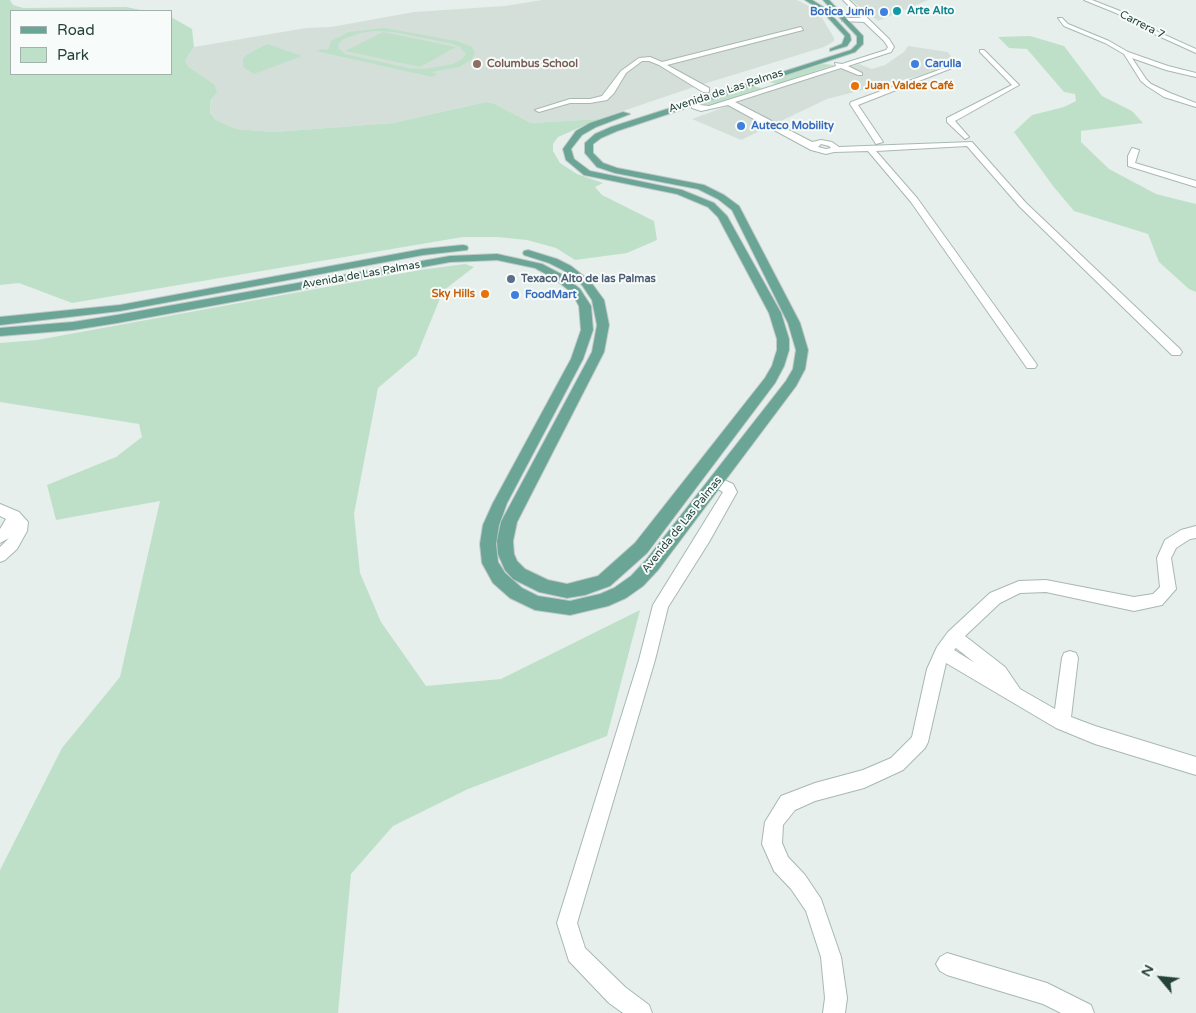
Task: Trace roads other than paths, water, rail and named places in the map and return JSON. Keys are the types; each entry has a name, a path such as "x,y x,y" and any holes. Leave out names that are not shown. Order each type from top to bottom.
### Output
{"main road":[{"name":"Avenida de Las Palmas","path":"0,321 120,308 445,249 467,247 502,248 520,251 553,261 567,268 581,280 598,300 603,325 602,337 598,352 509,522 505,541 506,554 519,574 545,587 567,591 585,588 604,581 641,548 761,393 781,359 783,339 775,313 722,216 712,205 679,192 621,182 588,173 574,163 567,149 573,138 593,125 746,81 846,45 848,36 823,9 808,0"},
{"name":"Avenida de Las Palmas","path":"746,81 765,79 847,54 860,44 860,36 826,0"},
{"name":"Avenida de Las Palmas","path":"0,332 73,326 117,319 450,259 483,256 511,259 538,266 559,277 580,298 587,317 584,343 500,502 491,525 488,544 490,563 500,578 516,593 535,602 553,607 570,608 602,602 620,593 637,581 717,482 792,383 802,358 799,336 736,208 721,197 701,187 615,170 600,165 593,160 588,150 589,143 605,132 708,92"}],"street":[{"path":"539,110 570,100 590,101 604,98 623,72 641,59 650,59 661,64 708,92 695,103 695,106 706,109 889,51 891,47 887,40 846,0"},
{"name":"Carrera 7","path":"1087,0 1125,15 1154,32 1196,51"},
{"path":"1060,19 1066,25 1107,42 1126,53 1154,64 1196,76"},
{"path":"844,20 866,20"},
{"path":"661,64 801,28"},
{"path":"738,99 816,144 822,152 834,147 879,142 965,137 950,120 1016,85 1016,82 982,51"},
{"path":"1126,53 1143,80 1149,85 1167,95 1196,105"},
{"path":"819,62 831,62 860,74"},
{"path":"1134,65 1138,62 1154,64"},
{"path":"879,142 854,104 949,68"},
{"path":"765,79 765,82 772,88"},
{"path":"746,81 786,93"},
{"path":"729,102 816,144"},
{"path":"834,147 870,148 969,144 1023,205 1176,352"},
{"path":"870,148 914,200 1031,365"},
{"path":"1136,150 1132,156 1132,164 1196,184"},
{"path":"640,1013 617,994 576,954 567,923 644,670 661,605 704,538 730,492 728,488 717,482"},
{"path":"0,509 21,522 20,530 12,545 0,556"},
{"path":"0,536 9,529 14,516"},
{"path":"834,1013 836,998 831,957 814,906 798,882 781,864 772,844 774,822 788,803 815,792 864,779 897,764 919,742 927,713 935,669 943,652 954,637 995,598 1019,587 1046,586 1134,604 1157,600 1168,589 1164,558 1170,544 1186,534 1196,532"},
{"path":"954,637 999,672 1015,696"},
{"path":"943,652 1062,722 1095,736 1196,766"},
{"path":"1062,722 1070,658"},
{"path":"947,964 1047,994 1082,1013"}],"place":[{"name":"Arte Alto","path":"897,11"},
{"name":"Botica Junín","path":"884,12"},
{"name":"Columbus School","path":"477,64"},
{"name":"Carulla","path":"915,64"},
{"name":"Juan Valdez Café","path":"855,86"},
{"name":"Auteco Mobility","path":"741,126"},
{"name":"Texaco Alto de las Palmas","path":"511,279"},
{"name":"Sky Hills","path":"485,294"},
{"name":"FoodMart","path":"515,295"}]}
